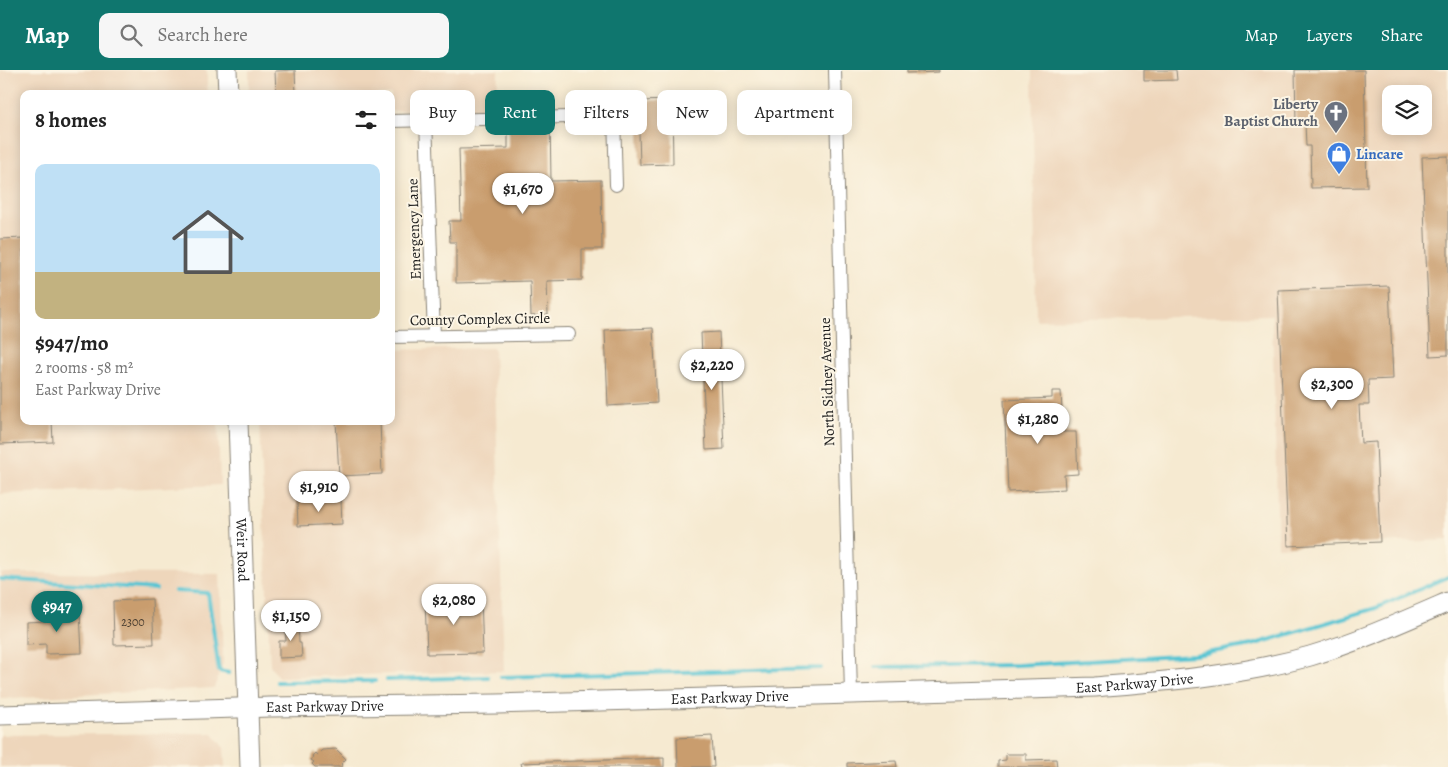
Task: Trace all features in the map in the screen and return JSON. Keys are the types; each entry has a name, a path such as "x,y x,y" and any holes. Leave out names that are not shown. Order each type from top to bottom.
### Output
{"main road":[{"path":"227,70 228,90"},
{"name":"Weir Road","path":"238,425 250,767"},
{"name":"East Parkway Drive","path":"0,715 851,694 1095,687 1161,682 1232,673 1274,665 1335,648 1360,640 1448,602"}],"street":[{"name":"North Sidney Avenue","path":"835,70 851,694"},
{"path":"475,119 614,116 616,185"},
{"path":"395,121 410,120"},
{"name":"Emergency Lane","path":"427,135 434,336"},
{"name":"County Complex Circle","path":"395,337 569,334"}],"shaded area":[{"path":"0,70 207,70 207,90 20,90 20,425 218,425 220,485 0,494"},
{"path":"249,70 498,70 497,90 485,90 485,109 475,109 475,90 410,90 410,111 395,111 395,90 249,90"},
{"path":"1032,70 1448,70 1448,540 1278,547 1272,315 1036,320"},
{"path":"494,348 504,671 278,677 270,665 260,425 395,425 395,350"},
{"path":"0,573 220,574 223,663 214,688 0,699"},
{"path":"212,733 224,748 225,767 0,767 0,735"}],"building":[{"path":"295,70 296,90 276,90 275,71"},
{"path":"907,70 939,70 939,72 907,73"},
{"path":"1144,70 1176,70 1177,80 1144,81"},
{"path":"1295,70 1364,70 1367,187 1311,188 1310,146 1306,146 1305,123 1296,124"},
{"path":"657,100 657,135 673,135 673,164 640,165 639,135 647,135 647,101"},
{"path":"508,135 550,135 551,181 601,180 602,249 582,249 582,280 547,281 548,315 531,316 530,281 456,283 456,242 450,242 449,221 461,221 459,149 508,148"},
{"path":"1448,156 1448,355 1430,356 1422,157"},
{"path":"20,238 20,425 52,425 53,442 0,444 0,239"},
{"path":"1389,286 1393,379 1368,380 1369,405 1359,405 1361,443 1376,442 1380,542 1288,546 1278,290"},
{"path":"653,328 657,403 608,406 605,330"},
{"path":"719,332 724,449 706,450 701,333"},
{"path":"1052,391 1061,391 1063,432 1076,432 1078,474 1064,475 1065,489 1008,492 1004,400 1052,398"},
{"path":"336,425 380,425 382,474 339,476"},
{"path":"297,500 341,500 342,524 298,526"},
{"path":"481,597 483,653 427,654 425,599"},
{"path":"152,599 154,644 114,645 113,601"},
{"path":"80,612 82,653 46,654 46,644 26,645 26,622 46,621 45,613"},
{"path":"285,621 298,621 302,657 279,658 279,641 286,641"},
{"path":"712,736 714,767 678,767 677,738"},
{"path":"336,749 346,759 341,764 341,767 315,767 312,764 314,762 311,760 312,756 315,753 317,755 322,750"},
{"path":"1006,754 1026,754 1026,760 1056,759 1057,767 998,767 998,761 1006,760"},
{"path":"664,758 664,767 522,767 521,763"},
{"path":"896,761 897,767 847,767 847,763"}],"waterway":[{"path":"875,667 1018,665 1195,655 1252,645 1376,608 1448,577"},
{"path":"0,579 156,589"},
{"path":"175,591 208,593 219,671 229,673"},
{"path":"501,677 821,668"},
{"path":"387,680 488,677"},
{"path":"277,682 375,681"}],"place":[{"name":"Liberty Baptist Church","path":"1336,134"},
{"name":"Lincare","path":"1339,175"}]}
